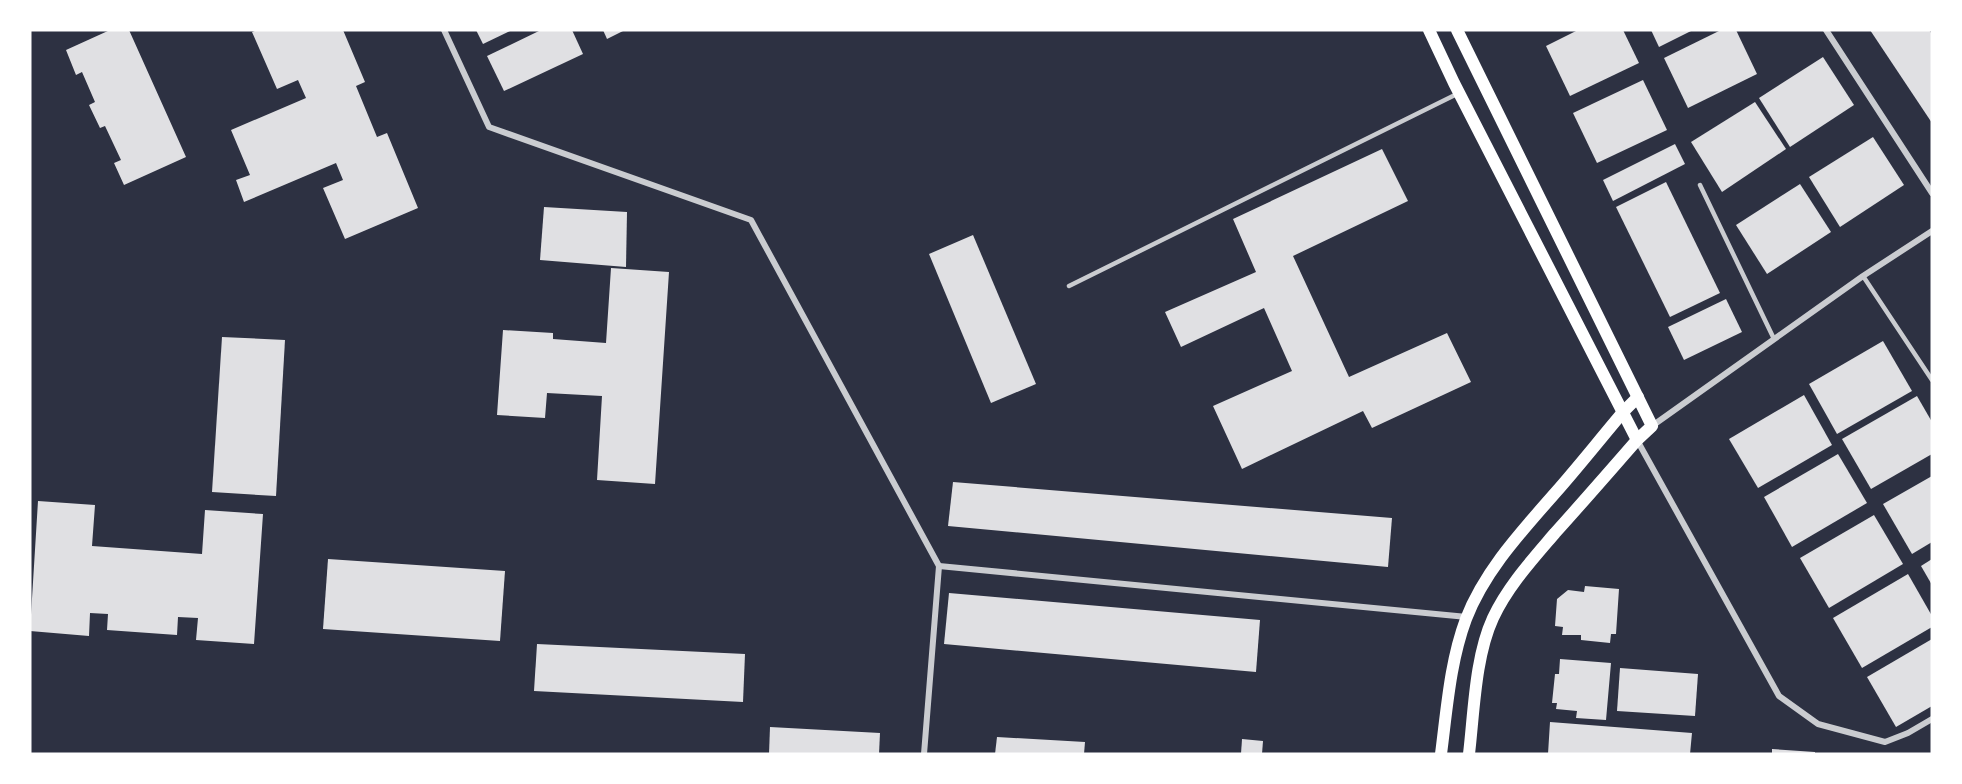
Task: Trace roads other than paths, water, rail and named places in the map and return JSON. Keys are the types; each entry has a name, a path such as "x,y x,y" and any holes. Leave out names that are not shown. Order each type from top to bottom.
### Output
{"main road":[{"path":"1429,30 1637,440"},
{"path":"1457,30 1652,426 1637,440 1523,571 1501,603 1492,620 1479,668 1468,754"},
{"path":"1441,754 1451,674 1458,644 1467,617 1488,578 1514,541 1638,397"}],"street":[{"path":"444,30 489,126 751,220 939,566 924,754"},
{"path":"1826,30 1932,193"},
{"path":"1652,426 1863,276 1932,231"},
{"path":"1637,440 1779,696 1818,724 1885,742 1908,733 1932,719"},
{"path":"939,566 1467,617"}],"lane":[{"path":"1069,286 1459,93"},
{"path":"1700,185 1774,339"},
{"path":"1863,276 1932,380"}]}
